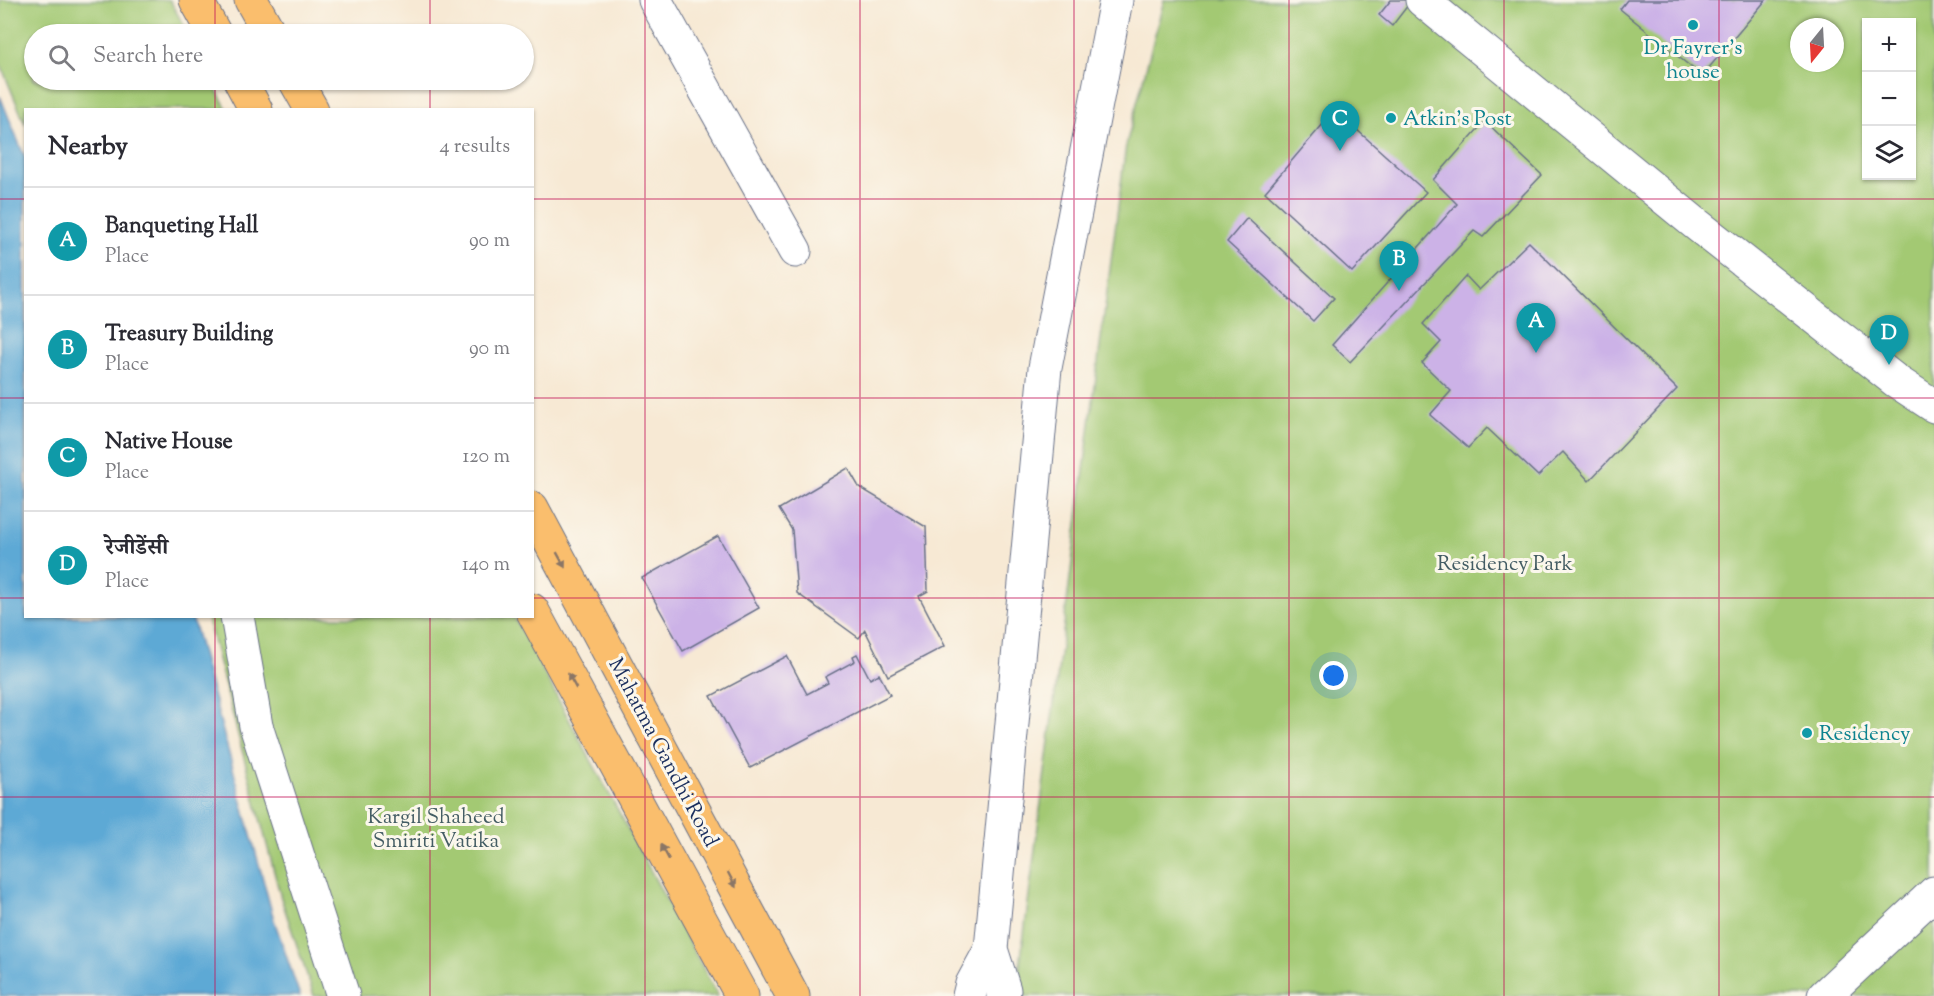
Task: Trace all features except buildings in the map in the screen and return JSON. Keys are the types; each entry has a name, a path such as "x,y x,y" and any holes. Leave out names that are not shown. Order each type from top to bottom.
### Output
{"main road":[{"path":"196,0 209,24"},
{"path":"251,0 264,24"},
{"path":"245,90 255,108"},
{"path":"301,90 311,108"},
{"name":"Mahatma Gandhi Road","path":"534,512 793,996"},
{"path":"534,614 742,996"}],"street":[{"path":"655,0 795,251"},
{"path":"969,996 972,984 990,949 1045,368 1116,0"},
{"path":"1422,0 1696,224 1896,381 1934,406"},
{"path":"237,618 256,726 343,996"},
{"path":"1824,996 1934,893"},
{"path":"990,949 1004,990 1003,996"}],"green space":[{"path":"0,0 170,0 183,24 24,24 24,90 217,90 226,108 24,108 24,122 0,63"},
{"name":"Residency Park","path":"1164,0 1934,0 1934,996 1016,996 1126,145"},
{"name":"Kargil Shaheed Smiriti Vatika","path":"207,618 515,618 718,996 314,996 281,898"}],"water":[{"path":"0,96 24,156 24,618 192,618 274,920 300,996 0,996"}],"place":[{"name":"Dr Fayrer's house","path":"1693,25"},
{"name":"Atkin's Post","path":"1391,118"},
{"name":"Native House","path":"1340,151"},
{"name":"Treasury Building","path":"1399,291"},
{"name":"Banqueting Hall","path":"1536,353"},
{"name":"रेजीडेंसी","path":"1889,365"},
{"name":"Residency","path":"1807,733"}]}
